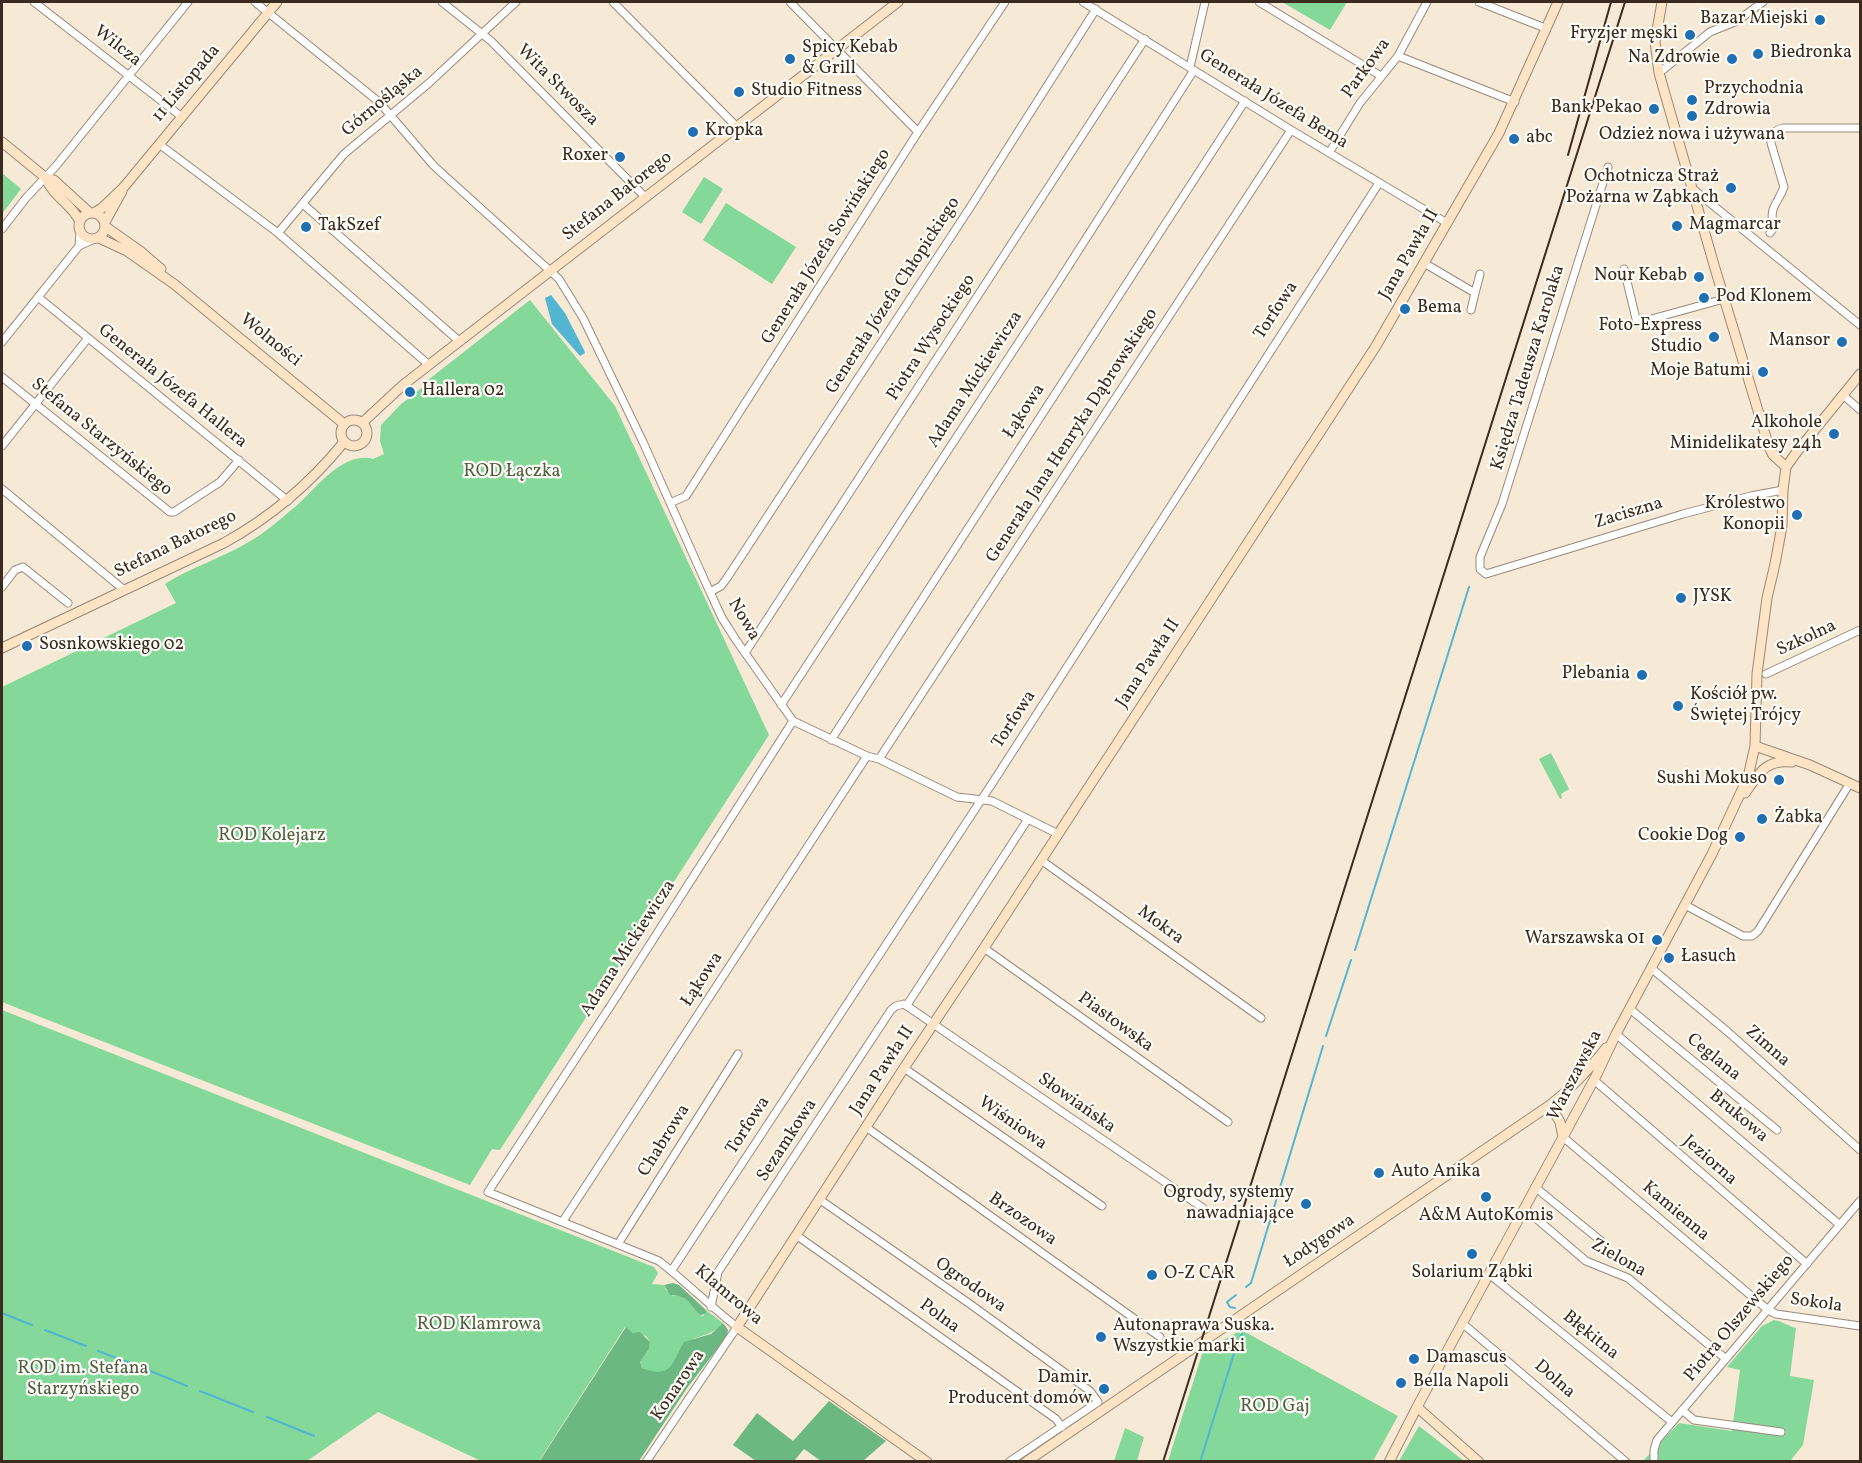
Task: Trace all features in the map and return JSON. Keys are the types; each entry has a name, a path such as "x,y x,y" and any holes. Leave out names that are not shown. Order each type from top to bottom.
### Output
{"street":[{"name":"Wilcza","path":"34,2 182,117"},
{"path":"2,229 56,166 188,2"},
{"name":"Nowa","path":"255,2 379,102 434,166 559,279 583,318 722,618 793,721 957,797 992,801 1058,834"},
{"name":"11 Listopada","path":"92,213 102,208 123,188 277,2"},
{"name":"Wita Stwosza","path":"442,2 482,33 645,197"},
{"name":"Górnośląska","path":"278,233 344,154 429,83 516,2"},
{"path":"613,2 737,127"},
{"path":"790,2 918,132"},
{"name":"Stefana Batorego","path":"362,423 392,394 429,364 898,2"},
{"name":"Generała Józefa Sowińskiego","path":"670,503 686,496 918,132 1005,2"},
{"name":"Generała Józefa Bema","path":"1083,2 1447,223"},
{"name":"Adama Mickiewicza","path":"781,705 1055,287 1192,68 1206,2"},
{"path":"1259,2 1381,76"},
{"name":"Parkowa","path":"1329,153 1360,103 1398,56 1427,2"},
{"path":"1479,2 1545,28"},
{"name":"Jana Pawła II","path":"737,1327 1376,346 1499,133 1515,102 1558,2"},
{"path":"1662,2 1657,24 1655,52 1659,73 1724,299 1773,455 1786,467 1860,374"},
{"path":"1659,73 1710,32 1737,21 1763,2"},
{"name":"Generała Józefa Chłopickiego","path":"710,592 721,586 971,206 1096,9"},
{"name":"Piotra Wysockiego","path":"745,653 1145,39"},
{"path":"1398,56 1515,102"},
{"name":"Łąkowa","path":"831,740 1245,101"},
{"path":"1770,233 1774,227 1773,208 1784,187 1771,143 1774,132 1783,128 1860,128"},
{"name":"Generała Jana Henryka Dąbrowskiego","path":"879,759 1291,130"},
{"path":"2,142 45,178 49,186 70,207 83,236 96,239"},
{"path":"159,144 278,233 429,364"},
{"name":"Księdza Tadeusza Karolaka","path":"1486,573 1480,569 1480,557 1502,504 1608,167"},
{"path":"2,342 79,246 96,239 105,224 100,216 92,213 54,180 45,178"},
{"name":"Torfowa","path":"672,1270 981,800 1379,183"},
{"name":"11 Listopada","path":"105,224 123,188"},
{"path":"1691,188 1860,325"},
{"path":"303,204 459,341"},
{"path":"79,246 83,216 92,213"},
{"name":"Wolności","path":"105,224 140,251 174,284"},
{"name":"Wolności","path":"96,239 128,251 174,284 344,424"},
{"path":"1424,263 1475,293"},
{"path":"1624,269 1637,323 1724,299"},
{"path":"1471,310 1480,274"},
{"name":"Generała Józefa Hallera","path":"38,297 288,501"},
{"path":"2,446 88,338"},
{"name":"Stefana Starzyńskiego","path":"2,377 170,512 174,512 220,482 239,460"},
{"path":"1844,394 1860,410"},
{"path":"353,420 362,423 367,435 362,444 352,446 344,442 341,433 344,424 353,420"},
{"name":"Stefana Batorego","path":"2,648 224,543 263,520 288,501 344,442"},
{"name":"Warszawska","path":"1389,1461 1594,1080 1736,805 1751,768 1755,746 1757,674 1766,600 1782,526 1786,467"},
{"path":"2,489 123,589"},
{"name":"Zaciszna","path":"1486,573 1692,512 1783,490"},
{"path":"2,587 15,570 23,567 68,603"},
{"name":"Szkolna","path":"1766,674 1860,630"},
{"name":"Adama Mickiewicza","path":"488,1192 793,721"},
{"path":"1755,746 1810,765 1860,788"},
{"name":"Łąkowa","path":"563,1221 867,756"},
{"path":"1736,805 1766,767 1783,761 1810,765"},
{"path":"1685,905 1743,936 1752,936 1758,931 1850,783"},
{"name":"Sezamkowa","path":"711,1307 718,1272 891,1011 900,1004 907,1005 1028,819"},
{"name":"Mokra","path":"1041,860 1261,1018"},
{"name":"Piastowska","path":"984,948 1228,1122"},
{"name":"Zimna","path":"1651,968 1728,1032 1860,1150"},
{"path":"907,1005 934,1023"},
{"name":"Ceglana","path":"1629,1009 1777,1130"},
{"name":"Słowiańska","path":"934,1023 1203,1208"},
{"name":"Łodygowa","path":"1026,1461 1550,1105 1589,1071 1616,1034"},
{"name":"Brukowa","path":"1616,1034 1840,1225"},
{"name":"Chabrowa","path":"618,1244 738,1054"},
{"name":"Wiśniowa","path":"904,1068 1102,1206"},
{"name":"Jeziorna","path":"1594,1080 1807,1264"},
{"path":"1550,1105 1560,1122 1563,1137"},
{"name":"Brzozowa","path":"866,1127 1160,1337"},
{"name":"Kamienna","path":"1563,1137 1768,1310"},
{"path":"1535,1187 1600,1241"},
{"name":"Klamrowa","path":"488,1192 659,1261 737,1327 927,1461"},
{"name":"Ogrodowa","path":"819,1199 1090,1391 1098,1402 1062,1427"},
{"name":"Piotra Olszewskiego","path":"1654,1461 1655,1444 1672,1422 1860,1201"},
{"name":"Zielona","path":"1524,1208 1586,1261 1628,1278 1726,1359"},
{"name":"Polna","path":"796,1235 1056,1419 1062,1427"},
{"name":"Błękitna","path":"1489,1274 1672,1422"},
{"name":"Sokola","path":"1768,1310 1776,1314 1860,1326"},
{"name":"Dolna","path":"1462,1323 1626,1461"},
{"name":"Konarowa","path":"646,1461 737,1327"},
{"path":"1682,1410 1695,1419 1781,1432"},
{"path":"1415,1411 1479,1461"},
{"path":"1009,1461 1062,1427"}],"green space":[{"path":"1282,2 1347,2 1330,30"},
{"path":"2,173 21,189 2,214"},
{"path":"704,177 723,189 701,224 682,212"},
{"path":"726,203 796,247 772,284 703,240"},
{"name":"ROD Kolejarz","path":"530,300 615,406 769,735 500,1150 492,1149 470,1185 2,1002 2,687 176,603 165,584 237,549 260,535 341,465 351,460 373,459 384,454 380,441 381,425 400,405 424,386 423,384"},
{"path":"1551,753 1569,789 1561,794 1560,799 1539,759"},
{"name":"ROD Klamrowa","path":"2,1010 654,1267 658,1273 652,1284 664,1285 673,1296 688,1301 700,1315 703,1316 707,1311 723,1323 713,1331 688,1342 683,1346 671,1367 658,1373 642,1368 640,1362 649,1349 650,1342 646,1336 633,1333 625,1327 539,1461 481,1461 378,1412 307,1461 2,1461"},
{"path":"673,1283 679,1285 707,1311 705,1314 700,1315 684,1298 670,1295 664,1285"},
{"path":"1774,1320 1796,1328 1790,1376 1814,1380 1803,1445 1790,1461 1642,1462 1679,1423 1732,1431 1740,1370 1727,1367 1762,1326"},
{"path":"723,1323 728,1330 727,1336 687,1388 639,1461 539,1462 626,1327 633,1333 640,1332 650,1342 649,1349 640,1362 642,1368 659,1372 673,1363 684,1342 711,1334"},
{"name":"ROD Gaj","path":"1247,1327 1245,1332 1398,1416 1373,1461 1168,1461 1203,1351"},
{"path":"829,1401 886,1441 863,1461 821,1461 804,1449 794,1461 756,1461 733,1445 757,1413 793,1441"},
{"path":"1419,1426 1464,1461 1399,1461"},
{"path":"1125,1428 1144,1437 1137,1461 1114,1461"}],"water":[{"path":"551,295 565,313 584,350 585,353 580,356 552,324 545,298"}],"waterway":[{"path":"1355,950 1469,587"},
{"path":"1326,1036 1351,960"},
{"path":"1246,1287 1251,1283 1323,1046"},
{"path":"1235,1308 1230,1307 1227,1302 1236,1295"},
{"path":"2,1313 32,1325"},
{"path":"1200,1462 1242,1329"},
{"path":"45,1330 86,1346"},
{"path":"98,1351 135,1365"},
{"path":"148,1370 187,1386"},
{"path":"200,1391 253,1412"},
{"path":"267,1417 314,1436"}],"railway":[{"path":"1568,155 1611,2"},
{"path":"1163,1462 1625,2"}],"place":[{"name":"Bazar Miejski","path":"1820,20"},
{"name":"Fryzjer męski","path":"1690,35"},
{"name":"Biedronka","path":"1758,54"},
{"name":"Spicy Kebab & Grill","path":"790,59"},
{"name":"Na Zdrowie","path":"1732,59"},
{"name":"Studio Fitness","path":"739,92"},
{"name":"Przychodnia Zdrowia","path":"1692,100"},
{"name":"Bank Pekao","path":"1654,109"},
{"name":"Odzież nowa i używana","path":"1692,116"},
{"name":"Kropka","path":"693,132"},
{"name":"abc","path":"1514,139"},
{"name":"Roxer","path":"620,157"},
{"name":"Ochotnicza Straż Pożarna w Ząbkach","path":"1731,188"},
{"name":"Magmarcar","path":"1677,226"},
{"name":"TakSzef","path":"306,227"},
{"name":"Nour Kebab","path":"1699,277"},
{"name":"Pod Klonem","path":"1704,298"},
{"name":"Bema","path":"1405,309"},
{"name":"Foto-Express Studio","path":"1714,337"},
{"name":"Mansor","path":"1842,342"},
{"name":"Moje Batumi","path":"1763,372"},
{"name":"Hallera 02","path":"410,392"},
{"name":"Alkohole Minidelikatesy 24h","path":"1834,434"},
{"name":"Królestwo Konopii","path":"1797,515"},
{"name":"JYSK","path":"1681,598"},
{"name":"Sosnkowskiego 02","path":"27,646"},
{"name":"Plebania","path":"1642,675"},
{"name":"Kościół pw. Świętej Trójcy","path":"1678,706"},
{"name":"Sushi Mokuso","path":"1779,780"},
{"name":"Żabka","path":"1762,819"},
{"name":"Cookie Dog","path":"1740,837"},
{"name":"Warszawska 01","path":"1657,940"},
{"name":"Łasuch","path":"1669,958"},
{"name":"Auto Anika","path":"1379,1173"},
{"name":"A&M AutoKomis","path":"1486,1197"},
{"name":"Ogrody, systemy nawadniające","path":"1306,1204"},
{"name":"Solarium Ząbki","path":"1472,1254"},
{"name":"O-Z CAR","path":"1152,1275"},
{"name":"Autonaprawa Suska. Wszystkie marki","path":"1101,1337"},
{"name":"Damascus","path":"1414,1359"},
{"name":"Bella Napoli","path":"1401,1383"},
{"name":"Damir. Producent domów","path":"1104,1389"}],"park label":[{"name":"ROD Łączka","path":"512,473"},
{"name":"ROD im. Stefana Starzyńskiego","path":"83,1380"}]}
